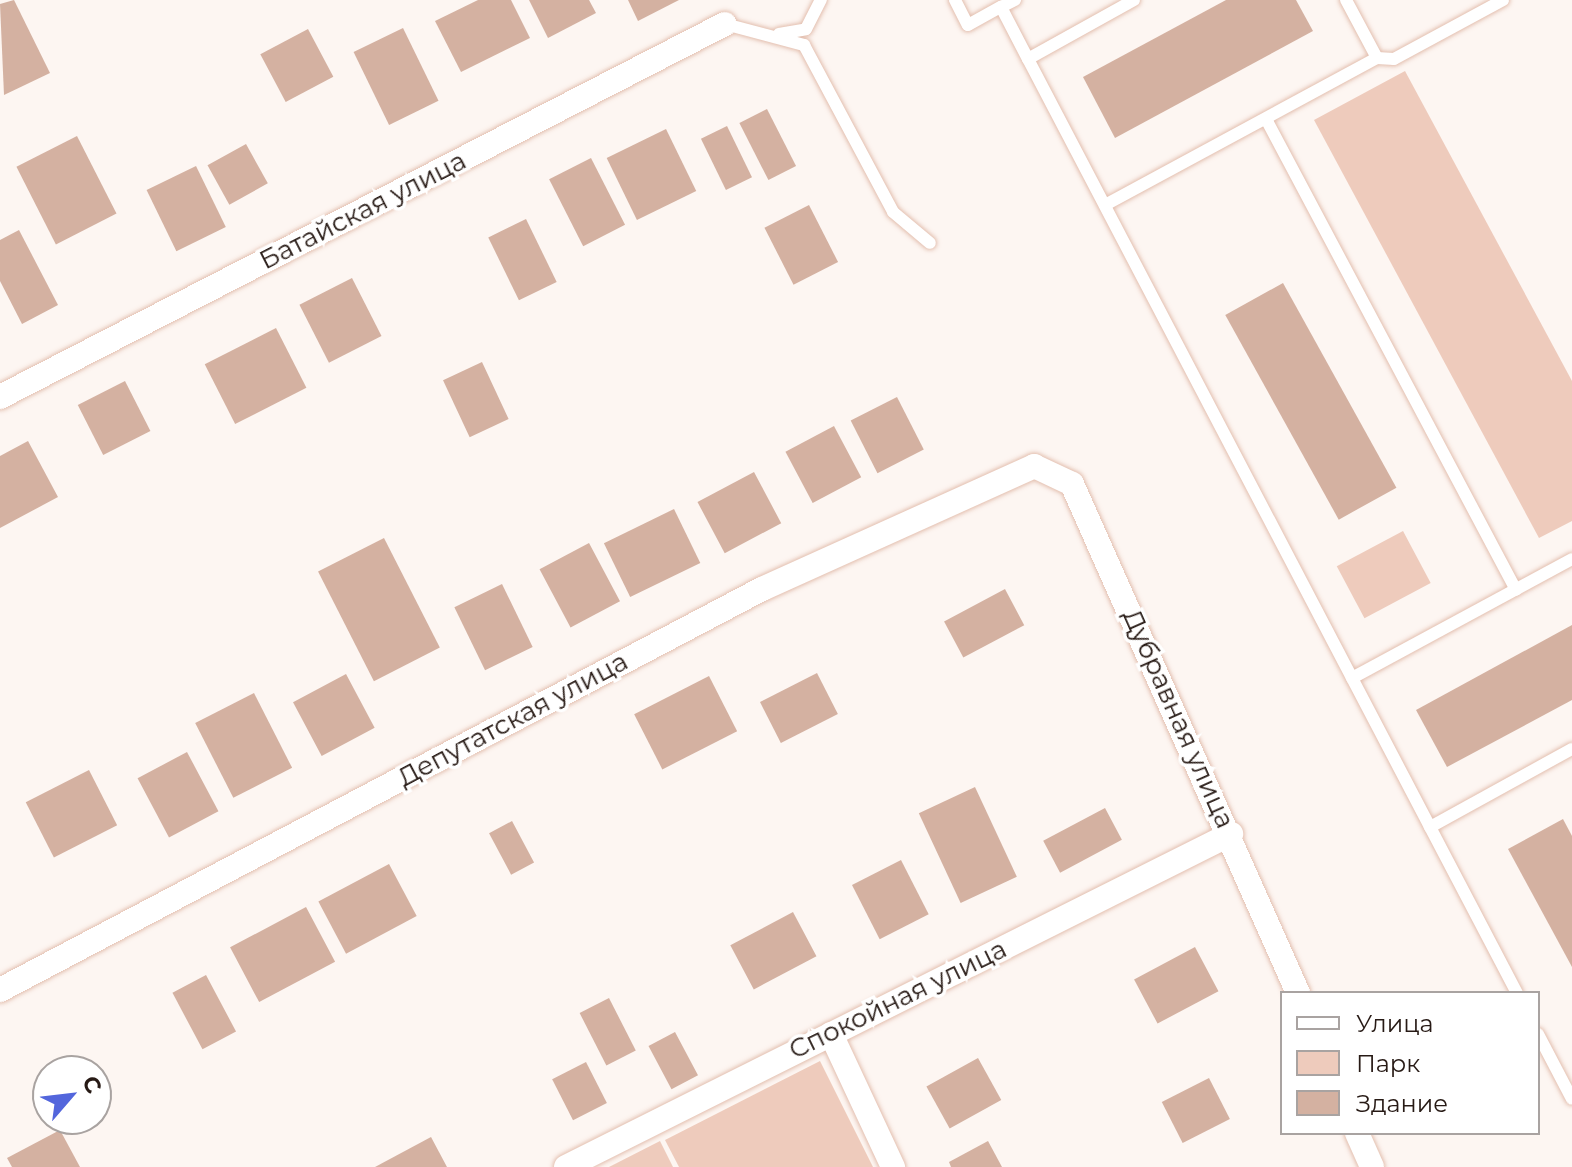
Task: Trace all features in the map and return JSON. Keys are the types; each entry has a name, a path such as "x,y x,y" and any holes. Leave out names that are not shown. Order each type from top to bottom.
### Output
{"street":[{"name":"Батайская улица","path":"0,397 725,24"},
{"name":"Дубравная улица","path":"1034,466 1072,484 1231,834 1297,991"},
{"name":"Депутатская улица","path":"0,990 762,589 1034,466"},
{"name":"Спокойная улица","path":"566,1167 1231,834"},
{"path":"831,1034 893,1167"},
{"path":"1358,1135 1372,1167"}],"lane":[{"path":"779,34 806,29 821,0"},
{"path":"955,0 968,25 1015,0"},
{"path":"1028,59 1134,0"},
{"path":"1346,0 1377,58"},
{"path":"1105,205 1377,58 1394,59 1503,0"},
{"path":"1001,7 1516,991"},
{"path":"725,24 779,34 804,45 893,212 930,243"},
{"path":"1266,119 1516,590"},
{"path":"1352,678 1572,559"},
{"path":"1430,827 1572,749"},
{"path":"1540,1038 1572,1099"}],"green space":[{"path":"1405,71 1572,381 1572,521 1539,538 1314,120"},
{"path":"1403,531 1431,583 1364,618 1337,566"},
{"path":"820,1061 873,1167 679,1167 665,1140"},
{"path":"660,1141 673,1167 609,1167"}],"building":[{"path":"14,0 50,73 4,95 0,4"},
{"path":"478,0 511,0 530,38 461,72 435,21"},
{"path":"529,0 589,0 596,13 548,38"},
{"path":"628,0 679,0 638,21"},
{"path":"1226,0 1296,0 1313,31 1115,138 1083,77"},
{"path":"403,28 439,101 389,125 354,52"},
{"path":"308,29 333,77 286,102 260,54"},
{"path":"767,109 796,166 768,180 739,123"},
{"path":"727,126 752,177 726,190 701,139"},
{"path":"666,129 696,191 637,220 607,158"},
{"path":"77,136 116,214 56,244 16,167"},
{"path":"246,144 268,183 229,205 208,165"},
{"path":"591,158 625,225 583,246 549,179"},
{"path":"196,166 226,227 176,251 147,190"},
{"path":"809,205 838,262 794,285 764,228"},
{"path":"526,219 557,282 519,300 488,237"},
{"path":"19,230 58,305 22,324 0,281 0,240"},
{"path":"352,278 382,336 329,363 299,305"},
{"path":"1283,283 1396,488 1339,520 1225,315"},
{"path":"276,328 306,388 235,424 205,364"},
{"path":"482,362 509,419 470,437 443,380"},
{"path":"125,381 150,431 103,455 78,405"},
{"path":"897,397 924,450 877,473 851,421"},
{"path":"834,426 861,477 813,503 785,452"},
{"path":"28,441 58,497 0,528 0,456"},
{"path":"754,472 781,523 725,553 697,502"},
{"path":"674,509 700,563 630,597 604,543"},
{"path":"384,538 440,648 374,681 318,572"},
{"path":"589,543 620,601 571,628 540,569"},
{"path":"502,584 533,647 485,670 454,607"},
{"path":"1005,589 1024,625 963,658 944,621"},
{"path":"1572,625 1572,700 1447,767 1416,710"},
{"path":"817,673 838,714 781,743 760,702"},
{"path":"346,674 375,728 322,756 293,702"},
{"path":"709,676 737,731 662,769 634,714"},
{"path":"254,693 292,768 233,798 195,723"},
{"path":"187,752 218,811 169,837 138,778"},
{"path":"89,770 117,825 54,857 26,802"},
{"path":"975,787 1017,877 961,903 919,813"},
{"path":"1105,808 1122,840 1060,873 1043,841"},
{"path":"1563,819 1572,836 1572,967 1508,849"},
{"path":"512,821 534,862 511,875 489,833"},
{"path":"901,860 929,914 880,939 852,885"},
{"path":"389,864 417,916 346,954 318,902"},
{"path":"306,907 335,962 259,1002 230,947"},
{"path":"793,912 816,956 754,989 730,945"},
{"path":"1195,947 1218,991 1158,1024 1134,979"},
{"path":"206,975 236,1032 202,1049 172,993"},
{"path":"609,998 636,1051 606,1066 580,1013"},
{"path":"675,1032 698,1075 672,1089 649,1046"},
{"path":"978,1058 1001,1100 950,1129 926,1087"},
{"path":"586,1062 607,1103 573,1120 552,1079"},
{"path":"1209,1078 1230,1119 1183,1143 1162,1102"},
{"path":"51,1135 63,1135 80,1167 12,1167 7,1158"},
{"path":"431,1137 447,1167 375,1167"},
{"path":"988,1141 1002,1167 951,1167 949,1162"}]}
